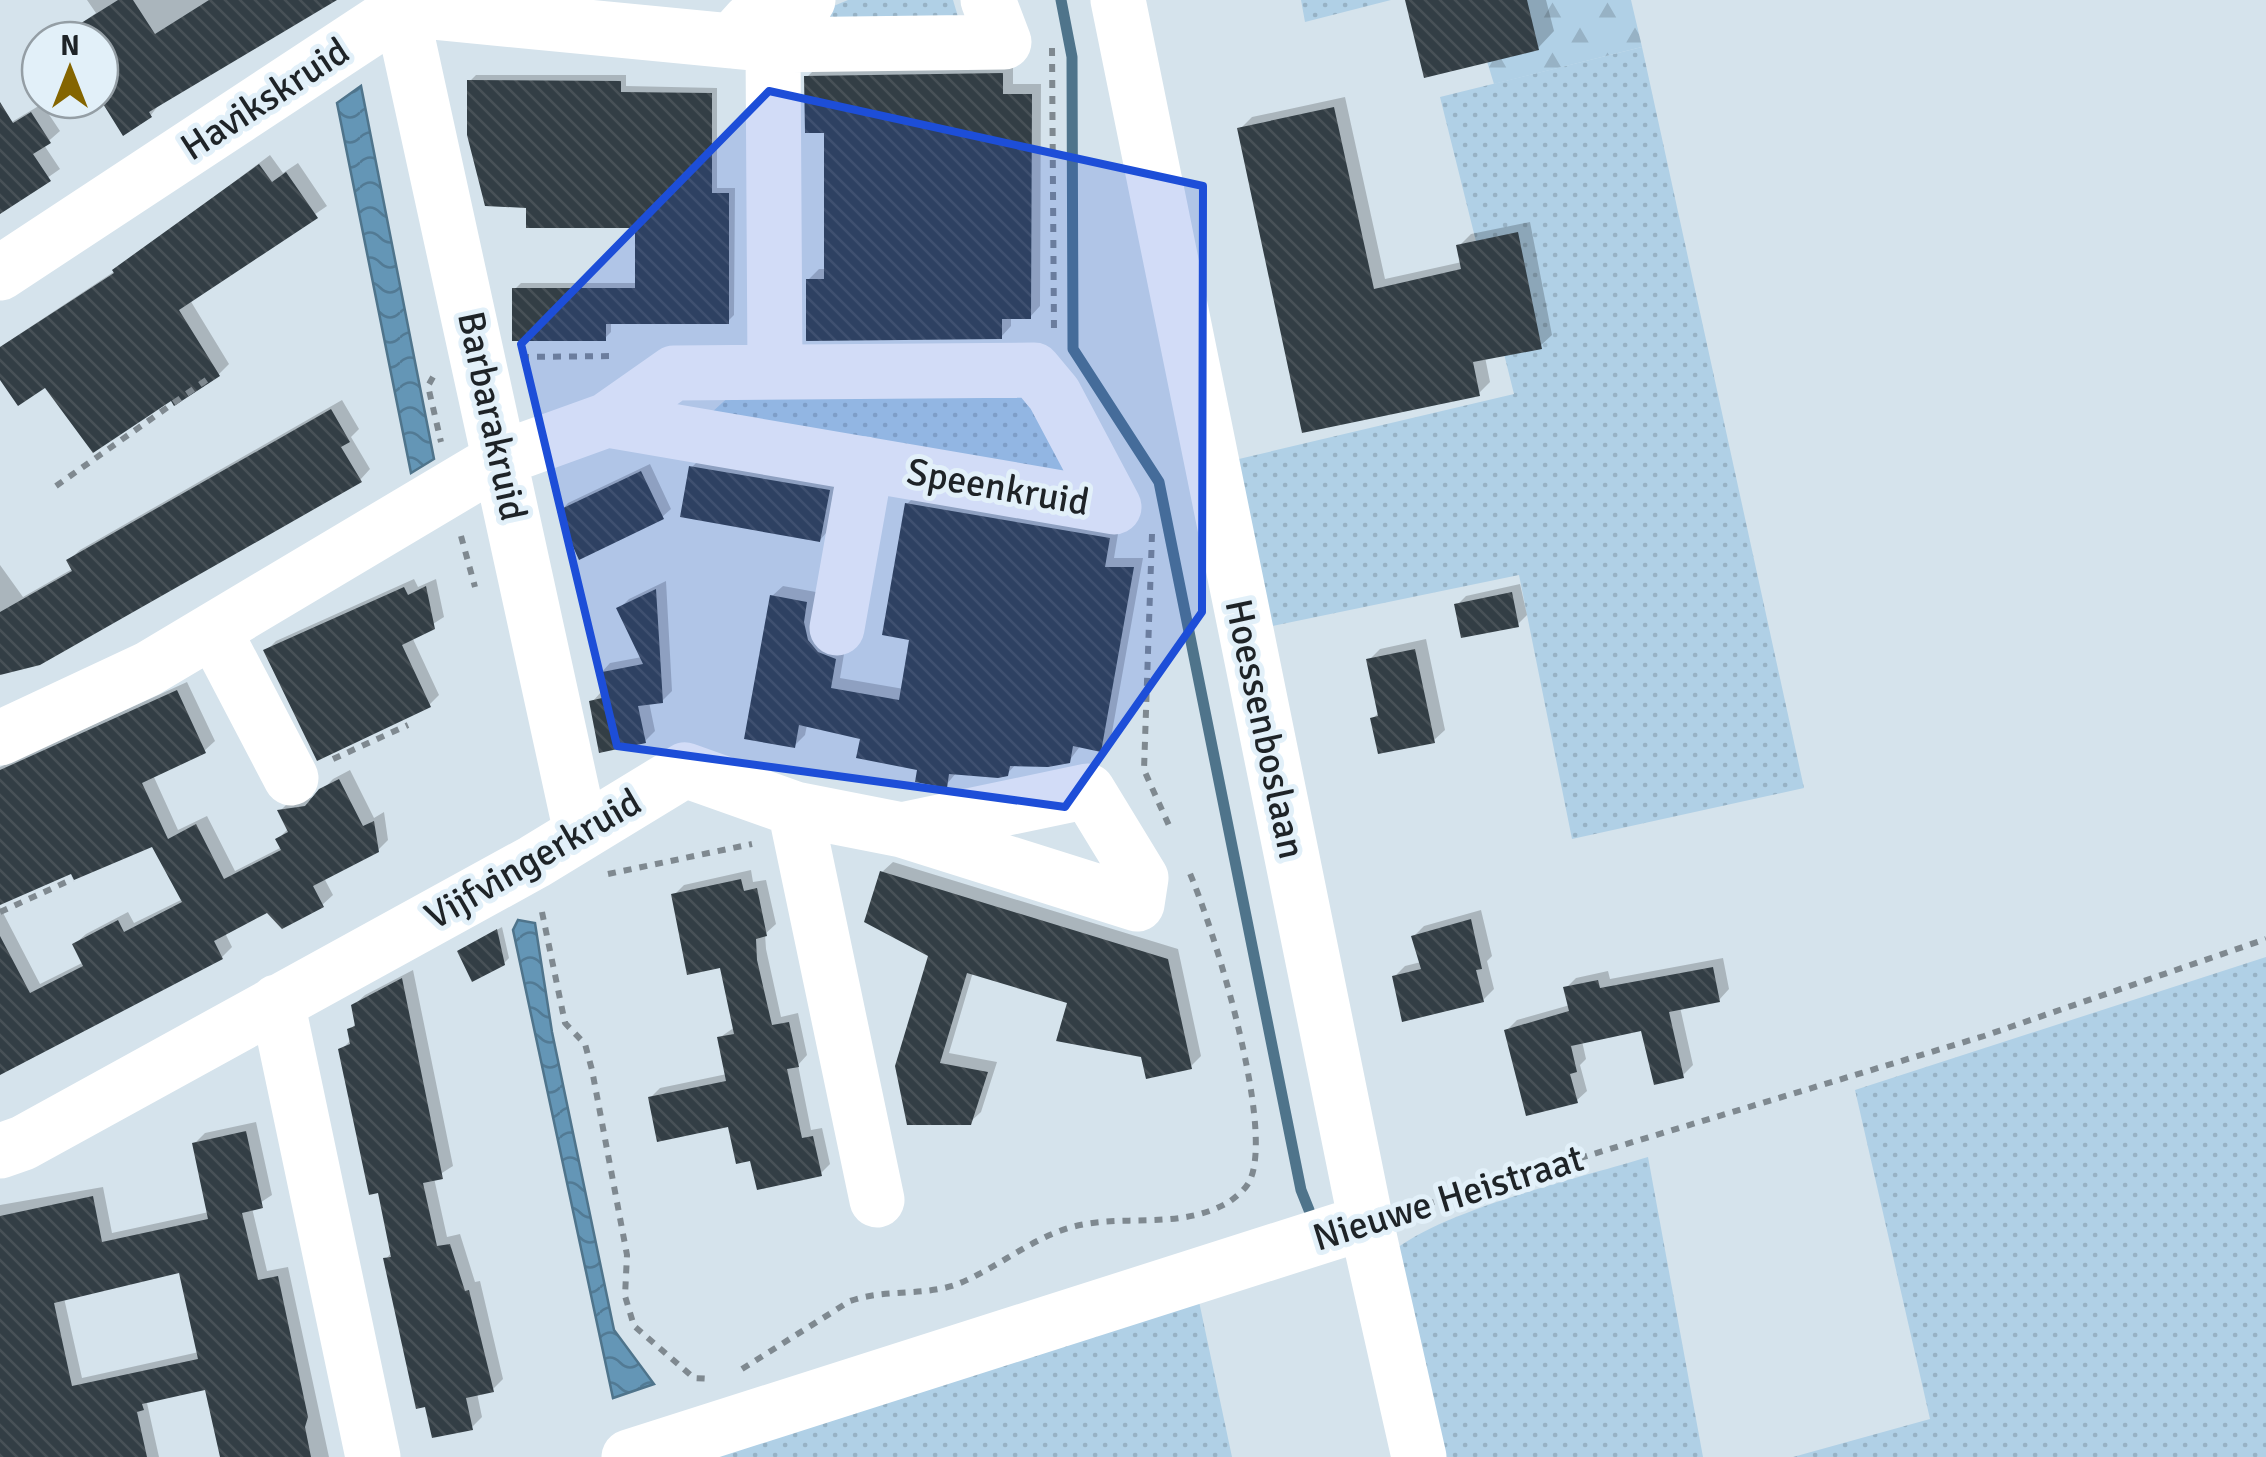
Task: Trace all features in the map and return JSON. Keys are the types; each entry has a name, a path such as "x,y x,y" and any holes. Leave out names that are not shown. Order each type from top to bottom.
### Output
{"street":[{"path":"774,372 750,21 808,0"},
{"path":"400,4 753,43 1004,42 988,0"},
{"name":"Hoessenboslaan","path":"1118,0 1366,1222 1419,1457"},
{"name":"Havikskruid","path":"0,273 400,4"},
{"name":"Barbarakruid","path":"400,4 588,854"},
{"name":"Speenkruid","path":"0,738 134,676 502,458 608,420 674,372 1034,370 1054,394 1114,507 608,420"},
{"path":"837,628 866,464"},
{"path":"214,630 291,778"},
{"name":"Speenkruid","path":"0,709 134,676"},
{"name":"Vijfvingerkruid","path":"0,1151 23,1143 276,1002 588,854 686,770 798,822 902,830"},
{"path":"798,822 877,1200"},
{"path":"276,1002 374,1457"},
{"name":"Nieuwe Heistraat","path":"630,1457 1366,1222"}],"path":[{"path":"480,358 652,356 674,372"},
{"path":"56,486 212,376"},
{"path":"291,778 408,725"},
{"path":"588,854 798,822"},
{"path":"0,912 73,879"},
{"name":"Nieuwe Heistraat","path":"1366,1222 1984,1036 2266,939"}],"highlighted area":[{"path":"769,91 1203,186 1202,612 1065,807 617,746 521,344"}],"green space":[{"path":"848,0 953,0 962,30 776,30"},
{"path":"1301,0 1391,0 1305,22"},
{"path":"1468,0 1631,0 1642,47 1494,84"},
{"path":"1642,47 1804,788 1572,839 1519,575 1258,629 1226,462 1514,394 1440,97"},
{"path":"745,382 1026,391 1081,475 699,424"},
{"path":"2266,957 2266,1457 1793,1457 1930,1419 1855,1090"},
{"path":"1648,1157 1703,1457 1436,1457 1391,1253 1414,1237 1476,1209"},
{"path":"1197,1292 1232,1457 671,1457"}],"water":[{"path":"361,86 434,459 411,473 337,103"},
{"path":"518,920 535,923 552,1032 614,1330 654,1384 613,1398 513,930"}],"building":[{"path":"118,0 133,0 155,34 209,0 337,0 149,112 152,117 123,136 113,120 120,120 120,20 86,20"},
{"path":"1405,0 1527,0 1539,50 1424,78"},
{"path":"1003,73 1003,94 1032,94 1031,319 1002,319 1002,339 806,341 806,279 824,279 824,133 805,133 804,76"},
{"path":"467,80 621,81 621,92 712,93 712,193 729,193 729,324 606,324 606,341 512,341 512,288 635,288 635,228 526,228 526,208 485,206 467,135"},
{"path":"0,102 13,123 20,119 36,120 51,143 33,154 51,181 0,214"},
{"path":"1334,107 1374,289 1461,269 1456,245 1518,232 1542,349 1473,362 1480,396 1302,433 1237,128"},
{"path":"259,164 272,182 286,172 318,218 179,310 220,376 174,406 171,401 93,453 45,388 18,406 0,380 0,347 114,273 112,270"},
{"path":"331,409 350,442 341,447 362,482 40,665 0,675 0,612 72,571 66,560"},
{"path":"689,466 830,490 820,542 680,517"},
{"path":"641,471 664,519 579,560 557,511"},
{"path":"905,503 1110,538 1105,567 1134,567 1101,752 1073,746 1070,763 1010,766 1008,776 998,778 949,774 947,788 915,782 917,770 856,758 860,739 799,725 795,748 744,739 770,595 807,602 804,622 808,640 818,652 836,659 831,688 899,700 909,640 882,635"},
{"path":"426,586 435,629 402,645 431,707 317,761 263,650 404,587 408,595"},
{"path":"656,589 663,703 638,706 646,743 599,753 589,701 602,698 597,673 643,664 616,608"},
{"path":"1512,592 1519,627 1461,638 1454,604"},
{"path":"1415,649 1435,743 1378,754 1370,718 1378,716 1366,659"},
{"path":"177,690 206,753 142,783 168,839 196,824 224,879 281,850 275,839 288,832 277,810 305,806 319,789 339,779 363,826 374,821 379,852 313,886 324,907 282,929 267,913 214,941 223,959 0,1075 0,936 30,993 83,966 72,944 118,920 124,932 182,902 152,847 74,880 71,874 0,905 0,770"},
{"path":"880,871 1168,959 1192,1069 1146,1079 1141,1057 1056,1041 1067,1003 967,973 940,1063 988,1072 971,1125 907,1125 895,1066 928,956 864,922"},
{"path":"741,879 744,891 757,888 767,936 756,939 757,960 772,1025 789,1022 799,1067 787,1069 802,1138 813,1136 822,1176 757,1190 750,1161 736,1164 728,1127 657,1142 648,1097 726,1081 717,1037 734,1034 720,968 687,975 671,894"},
{"path":"1471,919 1482,969 1476,970 1484,1002 1402,1022 1392,976 1421,969 1411,936"},
{"path":"497,929 505,965 472,982 457,951"},
{"path":"1713,967 1720,1002 1669,1012 1684,1078 1654,1085 1641,1031 1571,1046 1577,1072 1570,1074 1578,1103 1526,1116 1504,1030 1569,1011 1563,987 1598,980 1600,988"},
{"path":"402,978 443,1179 423,1183 437,1246 450,1244 465,1291 469,1290 494,1392 466,1398 473,1430 432,1438 425,1407 416,1409 383,1258 391,1257 378,1193 369,1195 338,1049 350,1044 347,1029 355,1026 351,1005"},
{"path":"246,1131 263,1208 242,1213 258,1280 278,1276 308,1417 305,1427 311,1457 220,1457 205,1390 142,1404 144,1410 137,1412 147,1457 0,1457 0,1216 93,1196 102,1242 208,1219 192,1143","holes":["179,1273 198,1359 72,1386 54,1303"]}],"waterway":[{"path":"1061,0 1072,57 1073,349 1159,482 1301,1190 1309,1210"}]}
